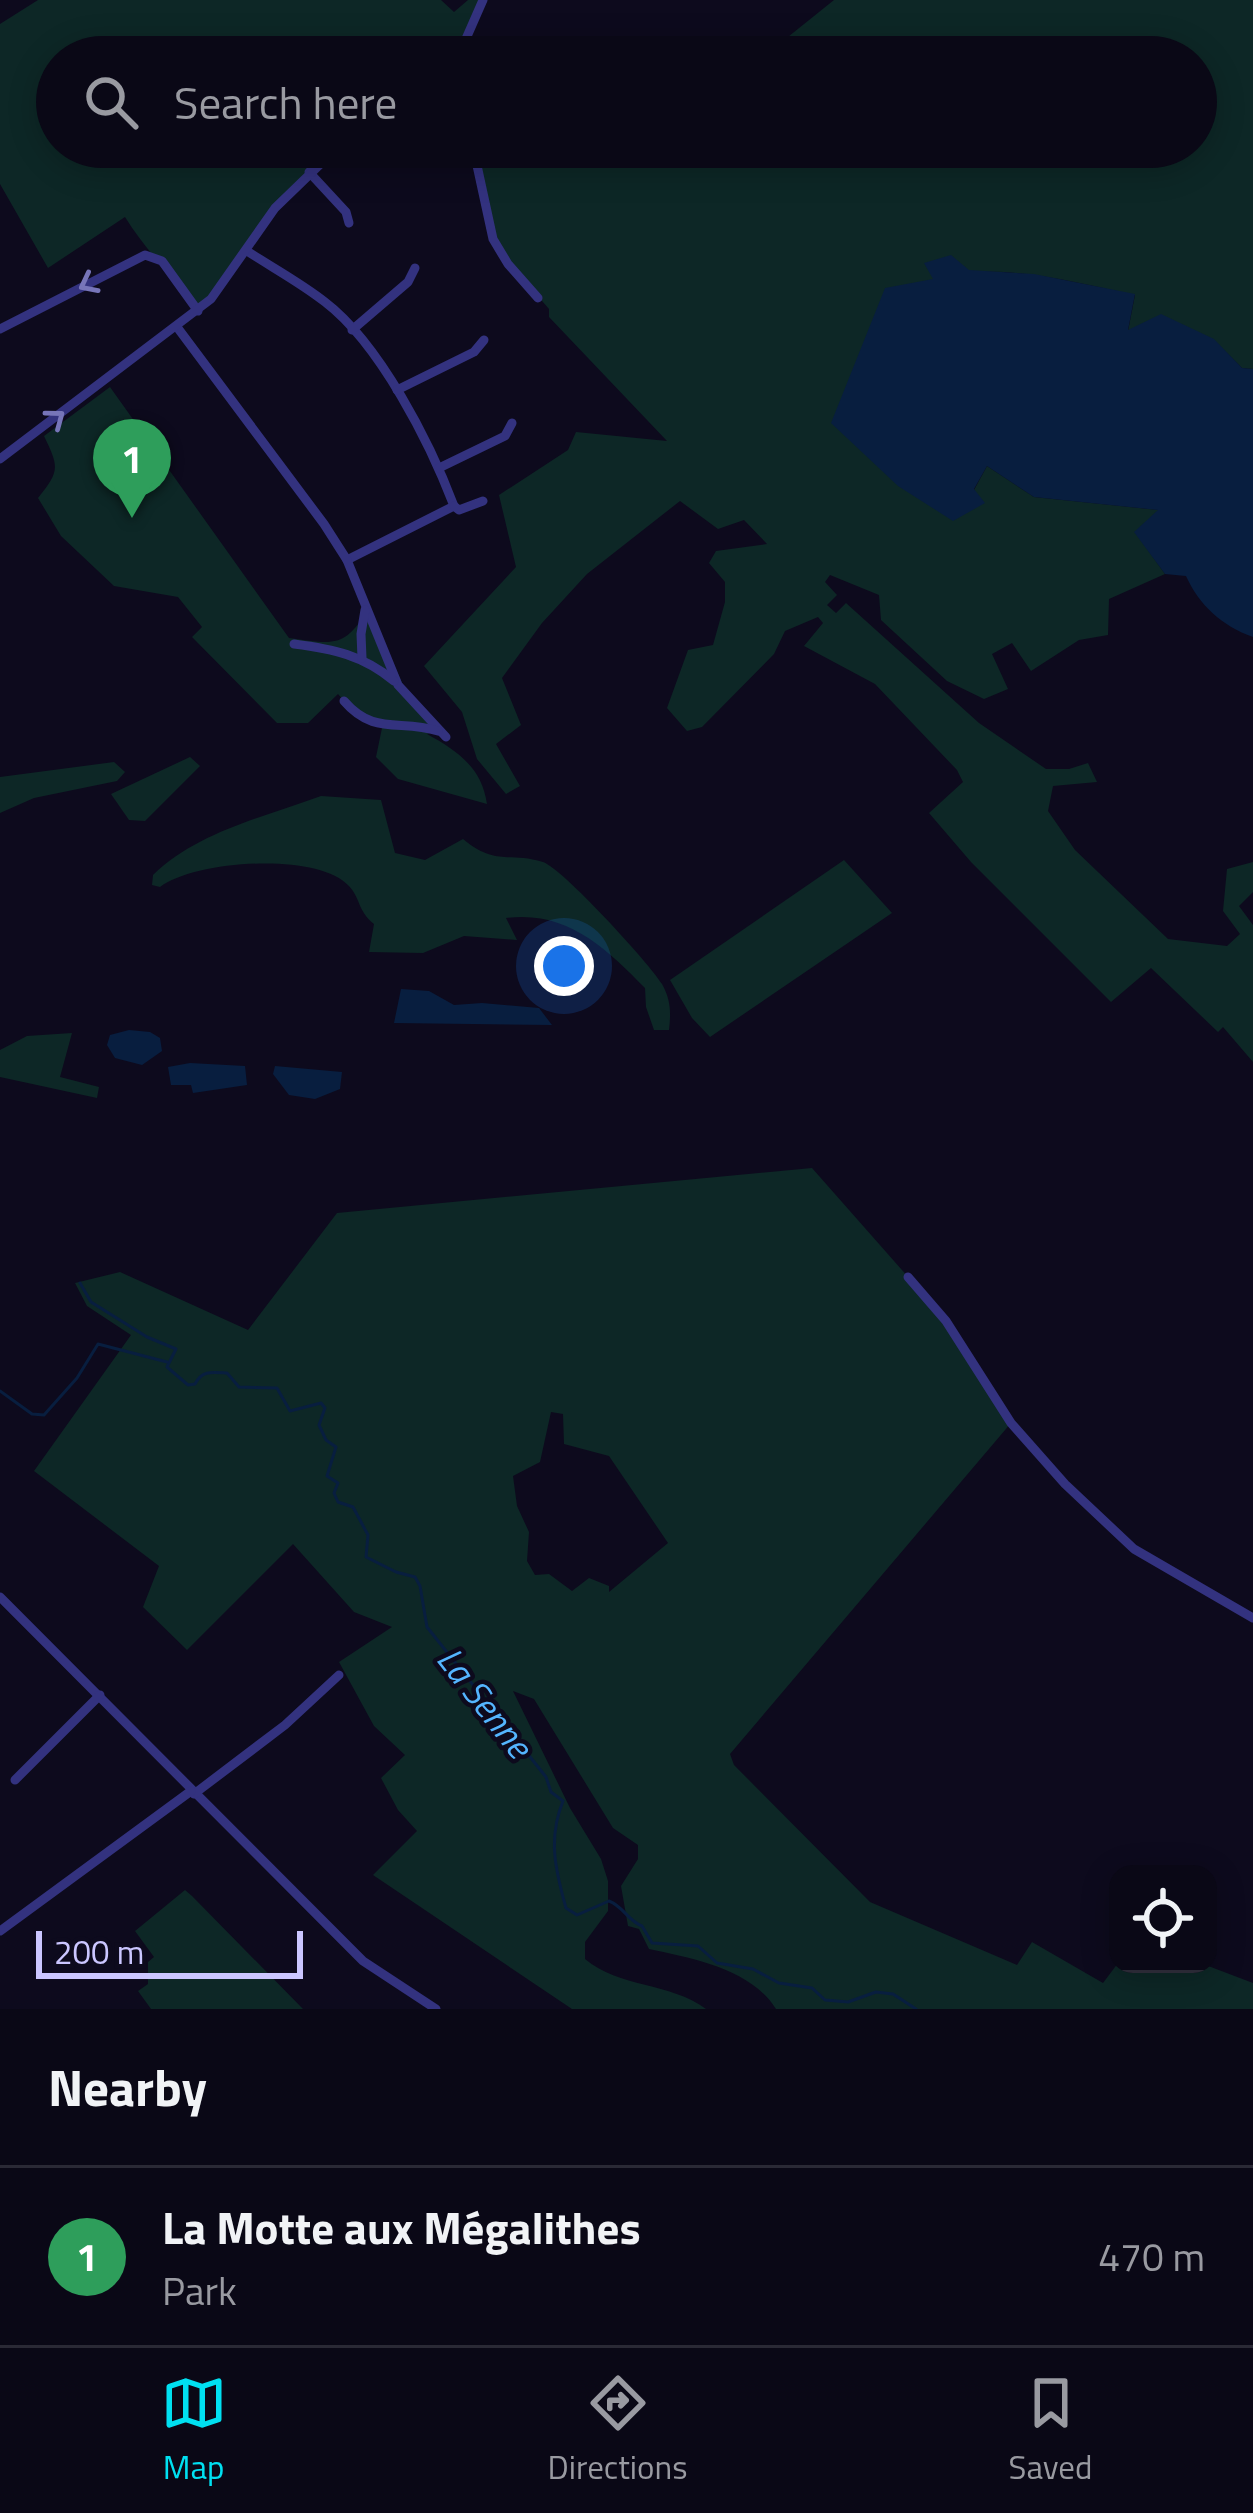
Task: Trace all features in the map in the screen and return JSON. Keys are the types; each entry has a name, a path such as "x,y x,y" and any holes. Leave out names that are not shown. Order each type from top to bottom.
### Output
{"street":[{"path":"467,36 483,0"},
{"path":"0,459 198,311 218,291 274,208 314,168"},
{"path":"478,168 493,239 538,298"},
{"path":"309,172 346,212 349,223"},
{"path":"247,251 328,304 352,330 398,390 454,506 459,510 483,501"},
{"path":"0,329 145,255 162,261 198,311"},
{"path":"352,330 408,282 415,268"},
{"path":"177,327 347,560 398,685"},
{"path":"398,390 474,352 484,340"},
{"path":"439,468 505,436 512,423"},
{"path":"347,560 454,506"},
{"path":"362,658 364,601"},
{"path":"335,649 361,634"},
{"path":"294,644 362,658 398,685 446,737 415,726 376,724 360,717 344,700"},
{"path":"415,726 424,713"},
{"path":"908,1276 946,1321 1011,1423 1084,1503 1134,1549 1253,1618"},
{"path":"0,1597 363,1961 436,2009"},
{"path":"0,1934 285,1725 338,1675"},
{"path":"15,1780 100,1695"}],"green space":[{"path":"38,0 441,0 454,12 468,0 481,0 466,36 36,36 36,168 314,168 198,311 125,217 48,268 0,184 0,24"},
{"path":"834,0 1253,0 1253,369 1242,368 1213,339 1128,331 1135,295 1009,272 934,279 974,490 987,466 1034,497 1159,510 1135,532 1165,574 1109,599 1108,635 1079,640 1031,671 1012,643 992,654 1008,689 984,699 947,681 881,620 879,595 830,575 825,582 837,595 827,605 836,613 846,603 979,723 1046,769 1088,763 1097,782 1053,786 1048,811 1075,850 1168,939 1227,946 1240,934 1223,911 1227,869 1253,862 1253,892 1239,906 1253,925 1253,1062 1223,1027 1218,1032 1151,968 1111,1002 971,862 929,813 963,782 957,770 875,684 804,646 823,623 818,617 785,631 774,654 702,727 687,731 667,708 688,650 713,645 725,602 725,582 709,563 716,551 767,544 744,520 718,529 680,501 587,574 542,623 502,678 521,725 496,744 520,786 506,794 477,759 462,712 424,666 516,567 499,495 568,450 576,432 667,441 549,317 549,309 498,250 478,168 1217,168 1217,36 789,36"},
{"path":"110,387 289,638 317,642 345,637 369,607 403,685 441,730 427,734 467,762 480,780 487,804 398,779 376,757 382,728 355,713 338,694 308,723 277,723 192,637 202,627 178,597 114,586 61,536 38,498 55,468 44,436"},
{"path":"190,757 200,766 145,821 129,820 111,794"},
{"path":"114,762 125,772 117,781 34,798 0,813 0,777"},
{"path":"321,796 381,800 395,853 425,860 463,839 485,853 531,859 553,868 605,918 662,984 670,1007 669,1030 654,1030 645,988 615,959 583,935 547,920 506,918 517,940 464,936 423,953 369,952 374,924 353,891 333,875 311,868 226,866 160,887 152,885 153,875 190,847"},
{"path":"844,860 892,913 710,1037 692,1018 670,980"},
{"path":"72,1033 60,1077 99,1087 97,1098 0,1077 0,1050 27,1036"},
{"path":"812,1168 939,1312 1011,1423 730,1754 734,1765 870,1902 1017,1965 1032,1942 1103,1983 1110,1973 1217,1973 1217,1969 1253,1983 1253,2009 776,2009 736,1975 649,1949 639,1929 628,1926 621,1886 638,1859 638,1845 613,1828 534,1699 513,1691 608,1881 608,1911 585,1942 585,1959 613,1975 677,1994 706,2009 572,2009 373,1875 417,1831 398,1810 381,1778 405,1755 374,1726 339,1662 392,1627 354,1612 293,1544 187,1650 143,1607 159,1566 34,1471 131,1335 87,1306 75,1283 120,1272 248,1330 337,1213","holes":["551,1412 563,1414 564,1444 609,1456 668,1543 609,1592 609,1586 589,1578 572,1591 549,1574 535,1575 527,1561 529,1532 517,1506 513,1476 540,1462"]},
{"path":"185,1890 303,2009 151,2009 138,1991 148,1984 148,1962 154,1957 135,1931"}],"water":[{"path":"951,255 969,270 1034,274 1135,294 1128,330 1161,314 1214,339 1242,368 1253,369 1253,637 1213,613 1186,576 1165,574 1134,532 1158,510 1034,497 987,466 974,489 985,503 953,521 898,486 831,423 885,288 933,279 924,263"},
{"path":"401,989 429,991 454,1005 539,1008 552,1025 394,1023"},
{"path":"129,1030 160,1038 162,1051 142,1065 115,1058 107,1045 110,1035"},
{"path":"190,1063 245,1066 247,1085 193,1093 191,1085 171,1085 168,1067"},
{"path":"275,1066 342,1072 340,1089 315,1099 289,1095 273,1074"}],"waterway":[{"name":"La Senne","path":"80,1283 91,1302 176,1349 167,1367 188,1385 208,1373 227,1373 239,1387 277,1388 290,1411 321,1403 325,1408 319,1425 326,1440 336,1447 327,1476 338,1483 334,1493 338,1502 353,1507 368,1535 366,1557 415,1577 427,1627 546,1777 551,1792 563,1801 555,1854 566,1908 577,1915 609,1901 642,1926 652,1943 698,1946 717,1963 812,1988 825,2000 848,2002 876,1992 893,1994 916,2009"},
{"path":"0,1391 32,1414 44,1415 77,1378 98,1344 167,1362"}],"place":[{"name":"La Motte aux Mégalithes","path":"132,518"}]}
